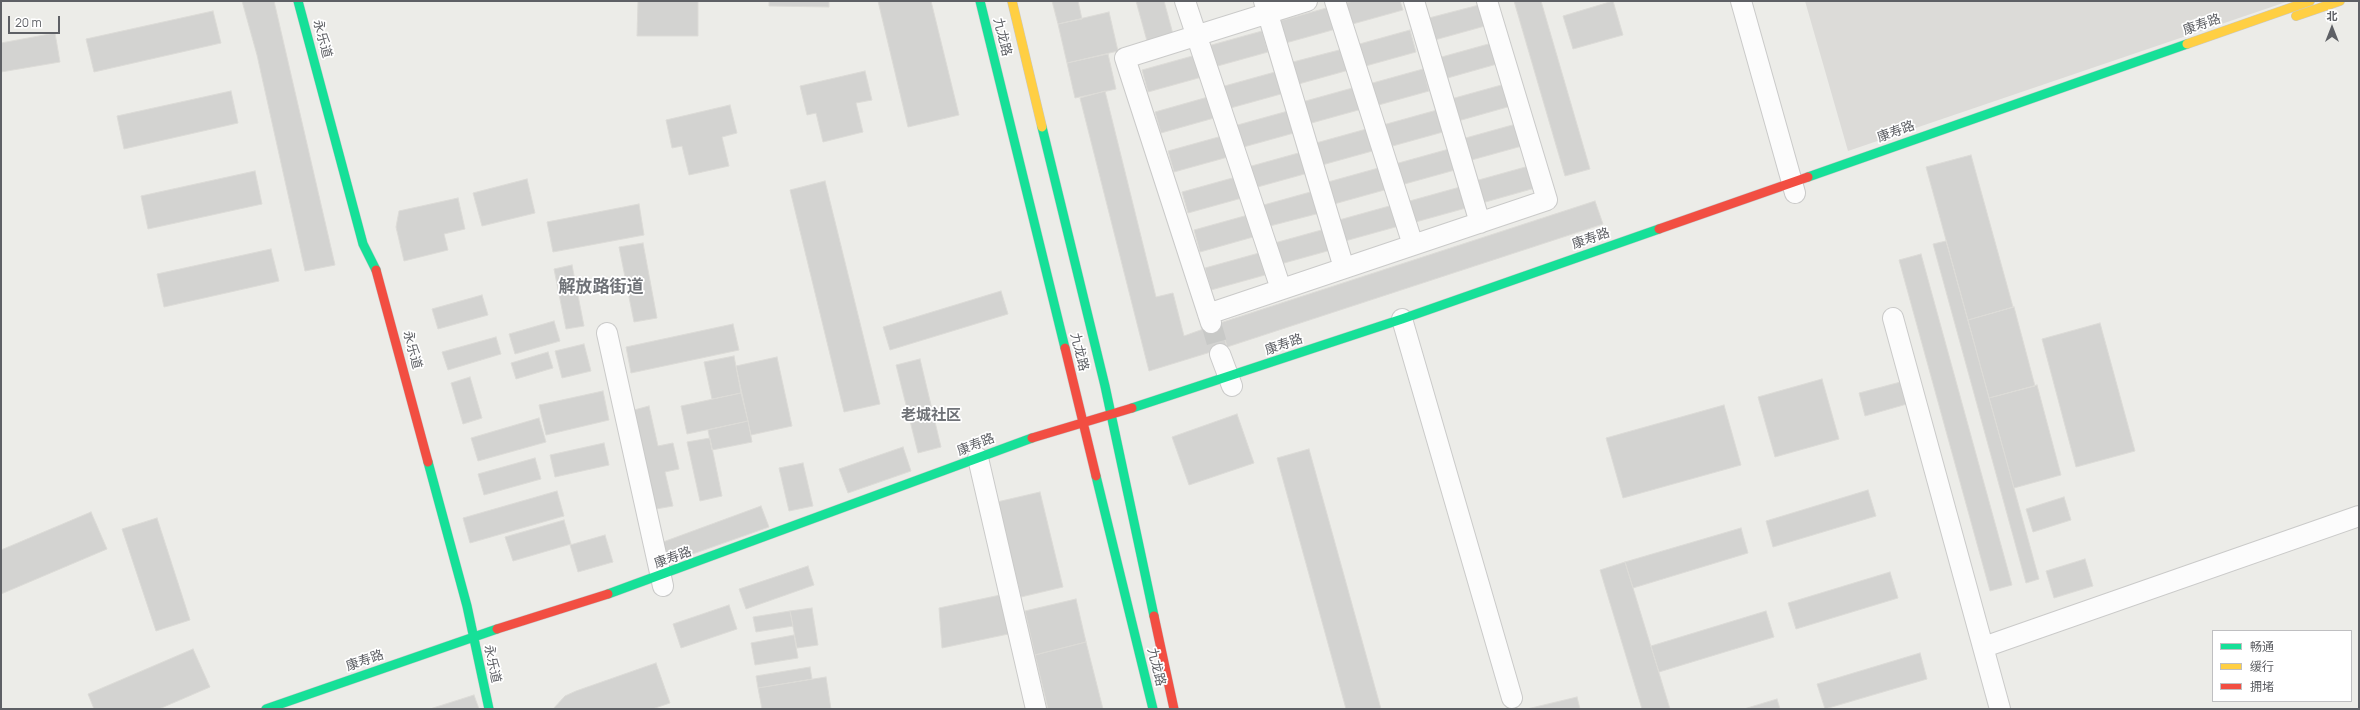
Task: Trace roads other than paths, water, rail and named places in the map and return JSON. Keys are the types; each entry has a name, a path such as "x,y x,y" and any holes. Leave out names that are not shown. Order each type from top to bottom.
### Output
{"street":[{"name":"永乐道","path":"298,1 364,244 379,280 474,637 489,709"},
{"name":"九龙路","path":"980,1 1083,422 1082,433 1153,709"},
{"name":"九龙路","path":"1012,1 1111,414 1174,709"},
{"path":"1185,1 1195,36 1281,289"},
{"path":"1307,1 1266,7 1195,36 1125,58 1209,318 1281,289 1547,200 1487,1"},
{"path":"1334,1 1413,245"},
{"path":"1414,1 1480,223"},
{"path":"1741,1 1794,190"},
{"name":"康寿路","path":"266,709 474,637 483,630 662,583 980,465 1035,437 1111,414 1231,384 1403,323 1794,190 2310,1"},
{"name":"康寿路","path":"1970,130 2340,1"},
{"path":"1266,7 1344,268"},
{"name":"康寿路","path":"1360,343 1403,323 1492,298"},
{"path":"1893,318 2000,709"},
{"path":"1403,323 1512,698"},
{"path":"607,333 662,583"},
{"path":"1220,354 1231,384"},
{"path":"1032,449 1082,433"},
{"path":"980,465 1036,709"},
{"path":"1984,647 2359,516"},
{"path":"453,517 477,604"},
{"name":"永乐道","path":"483,630 486,644"},
{"name":"康寿路","path":"303,706 486,644"}],"tunnel":[{"path":"1211,323 1220,354"}],"district":[{"name":"解放路街道","path":"601,287"},
{"name":"老城社区","path":"931,416"}]}
